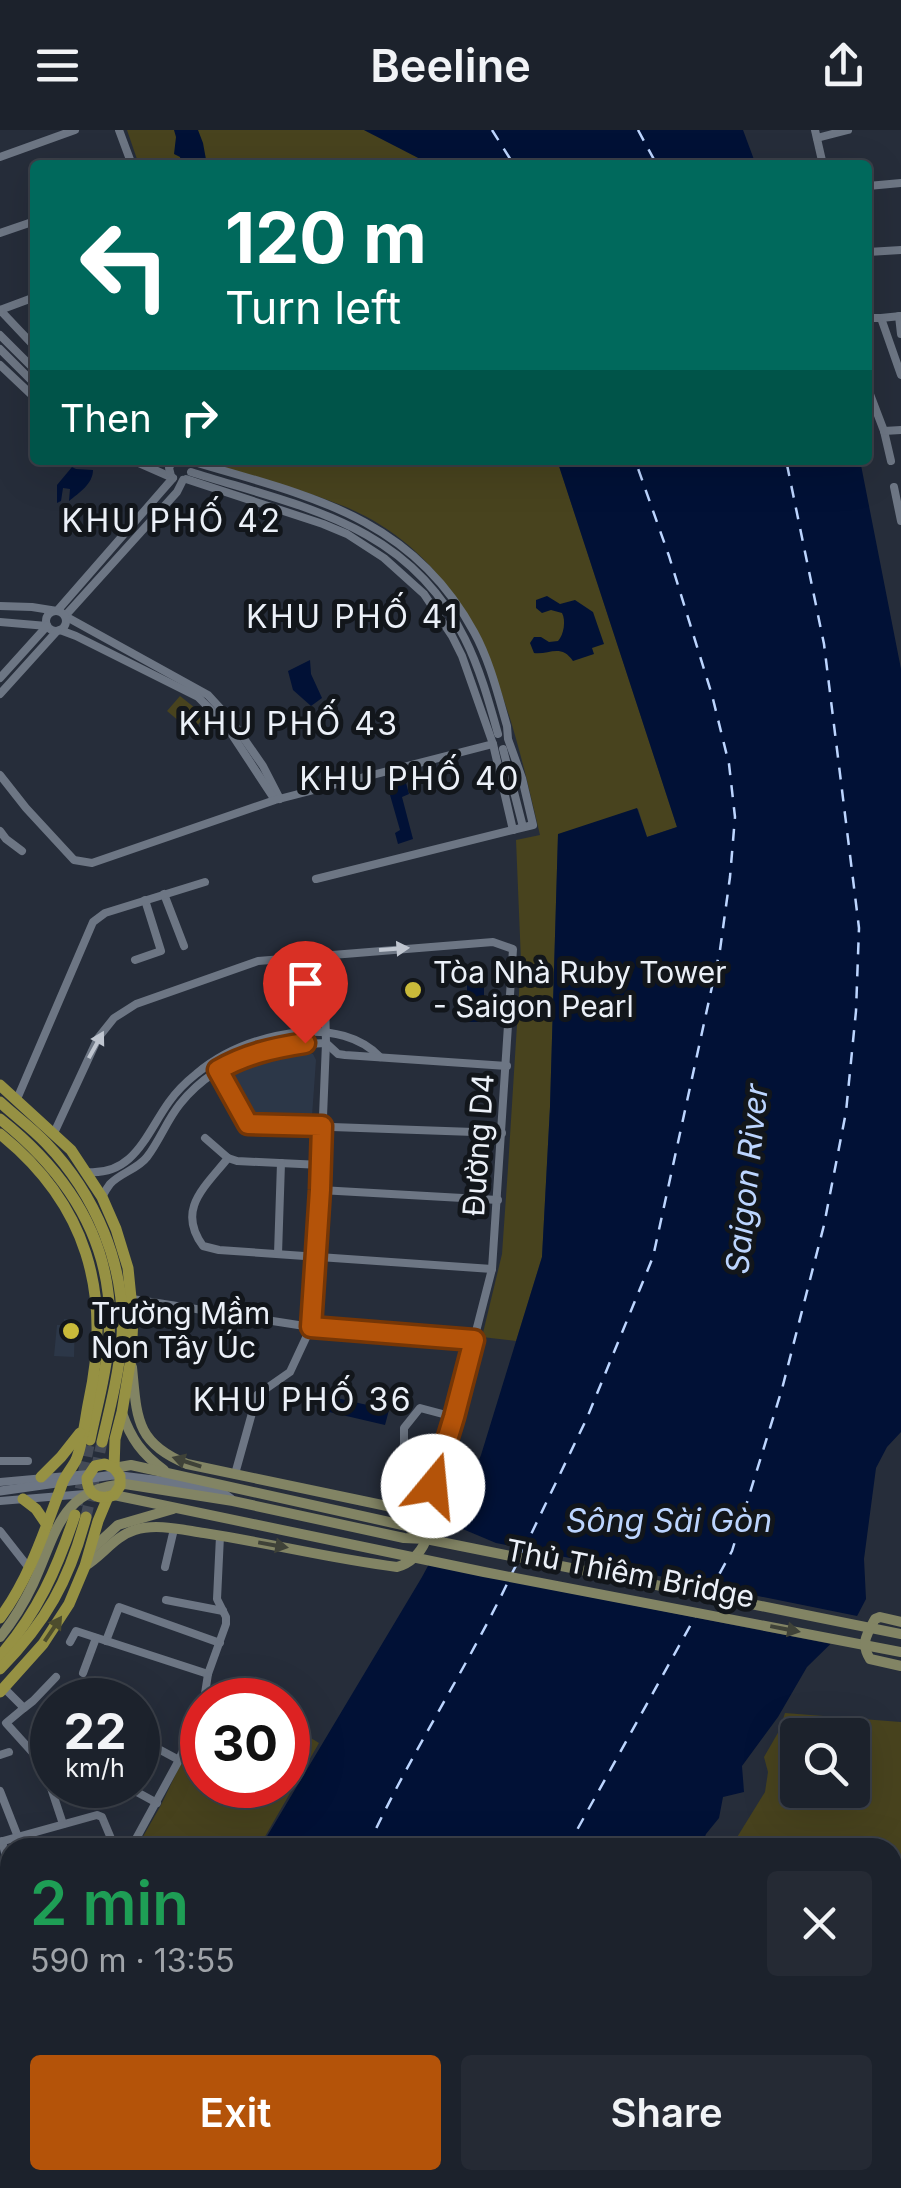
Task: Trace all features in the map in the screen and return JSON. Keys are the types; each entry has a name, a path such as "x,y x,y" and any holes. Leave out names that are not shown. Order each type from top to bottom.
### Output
{"main road":[{"path":"0,1085 71,1150 102,1197 123,1253 132,1299 131,1358 136,1410 149,1440 186,1464 415,1514 424,1527 426,1540 415,1558 396,1566 174,1529 142,1528 119,1538 98,1558 86,1561"},
{"path":"3,1121 16,1099"},
{"path":"0,1102 3,1121 69,1212 92,1273 98,1308 91,1437"},
{"path":"0,1618 29,1568 65,1476 91,1437 120,1360 122,1334 120,1296 110,1251 96,1214 72,1174 43,1140 3,1121"},
{"path":"2,1690 26,1665 69,1604 98,1521 120,1486 114,1468 115,1438 131,1358"},
{"path":"122,1412 134,1442 168,1474"},
{"path":"41,1477 91,1437"},
{"path":"76,1460 103,1498 111,1496"},
{"path":"88,1482 100,1465 131,1465 407,1526 426,1539"},
{"name":"Thủ Thiêm Bridge","path":"0,1637 32,1588 58,1522 68,1508 89,1492 114,1485 140,1485 233,1500 391,1536 426,1539 901,1634"},
{"name":"Thủ Thiêm Bridge","path":"111,1496 901,1652"},
{"path":"23,1499 47,1524"},
{"path":"86,1561 98,1542 118,1525 174,1508"},
{"path":"0,1656 43,1598 80,1516 74,1558 58,1594 39,1624 0,1670"},
{"path":"901,1622 875,1619 864,1638 864,1650 870,1659 901,1666"}],"street":[{"path":"0,157 75,130"},
{"path":"119,130 130,160"},
{"path":"822,160 816,134 848,130"},
{"path":"872,186 901,183"},
{"path":"0,233 30,223"},
{"path":"872,252 901,250"},
{"path":"30,300 0,310 30,342"},
{"path":"872,318 900,316 901,334"},
{"path":"881,318 901,375"},
{"path":"0,335 30,365"},
{"path":"0,349 30,379"},
{"path":"0,366 30,393"},
{"path":"872,400 891,461"},
{"path":"884,431 901,430"},
{"path":"146,465 336,529 374,550 402,572 424,594 462,656 493,744 513,830"},
{"path":"174,465 181,477 342,520 396,554 432,588 464,637 498,734"},
{"path":"0,678 47,626 48,616 191,465"},
{"path":"202,465 345,511 376,527 416,558 443,585 475,634 508,726 508,744 503,749"},
{"path":"0,694 166,504 181,477"},
{"path":"894,486 901,521"},
{"path":"0,606 56,610 199,688 230,720 263,766 277,800"},
{"path":"24,624 31,607"},
{"path":"0,622 47,626 76,636 198,696 225,724 277,800"},
{"path":"498,734 506,735 522,778 528,826"},
{"path":"493,744 498,734"},
{"path":"493,744 503,749"},
{"path":"0,775 74,860 92,863 277,800 493,744"},
{"path":"503,749 528,826"},
{"path":"316,879 528,826"},
{"path":"0,830 22,851"},
{"path":"0,849 6,839"},
{"path":"16,1099 93,922 105,913 205,882"},
{"path":"164,894 184,946"},
{"path":"135,960 163,955 146,900"},
{"name":"Đường D4","path":"324,955 493,942 513,949 492,1268 440,1465 426,1508 415,1514"},
{"path":"54,1132 98,1038 124,1010 258,960 324,955 326,1043 311,1327 290,1372 257,1395 235,1474"},
{"path":"87,1172 104,1173 124,1162 215,1066 249,1043 268,1036 325,1031 356,1040 380,1057"},
{"path":"215,1066 271,1048 326,1043 338,1054 507,1066"},
{"path":"215,1066 248,1124 502,1133"},
{"path":"102,1197 112,1181 146,1159 160,1125"},
{"path":"205,1138 237,1162 321,1165"},
{"path":"228,1158 192,1207 203,1246 492,1268"},
{"path":"278,1254 281,1163"},
{"path":"320,1190 498,1200"},
{"path":"132,1299 311,1327 474,1340"},
{"path":"440,1465 404,1450 404,1428 420,1408 454,1417"},
{"path":"0,1461 28,1460"},
{"path":"0,1482 65,1476 88,1482"},
{"name":"Thủ Thiêm Bridge","path":"0,1491 113,1476 170,1482 224,1494 233,1500"},
{"path":"0,1501 57,1497 88,1482"},
{"path":"165,1567 174,1529"},
{"path":"0,1531 29,1568"},
{"path":"207,1678 226,1624 217,1600 220,1536"},
{"path":"166,1600 222,1611"},
{"path":"106,1641 119,1607 220,1643"},
{"path":"70,1642 76,1632 208,1674"},
{"path":"83,1672 96,1638"},
{"path":"56,1677 6,1723 43,1764 63,1824"},
{"path":"2,1690 24,1708"},
{"path":"160,1750 179,1760 160,1797"},
{"path":"0,1791 18,1837"},
{"path":"138,1838 154,1808"},
{"path":"15,1838 97,1815 102,1817 111,1838"}],"shaded area":[{"path":"127,130 364,130 422,160 137,160"},
{"path":"216,465 559,465 677,827 647,837 638,809 558,835 542,1257 516,1341 482,1337 502,1254 508,1168 521,961 516,840 540,835 516,738 482,645 458,602 429,564 392,532 346,507"},
{"path":"180,696 205,716 192,732 167,711"},
{"path":"301,1051 313,1054 316,1060 312,1116 303,1120 260,1116 248,1110 234,1083 236,1067 255,1059"},
{"path":"64,1319 75,1320 74,1357 54,1356 57,1325 64,1325"},
{"path":"785,1713 849,1718 783,1718"},
{"path":"870,1720 901,1722 901,1838 737,1838 765,1792 768,1772 764,1757 780,1728 780,1808 870,1808"},
{"path":"310,1737 319,1743 310,1759"},
{"path":"180,1765 180,1808 282,1808 264,1838 142,1838"}],"water":[{"path":"174,130 198,130 206,160 181,160 174,154"},
{"path":"364,130 743,130 754,160 422,160"},
{"name":"Sông Sài Gòn","path":"559,465 861,465 901,669 901,1432 876,1468 864,1559 866,1599 855,1620 807,1667 778,1717 742,1766 744,1792 723,1797 719,1818 704,1838 266,1838 284,1808 310,1808 310,1764 457,1512 481,1455 542,1257 558,834 637,808 647,837 677,827"},
{"path":"72,467 93,470 91,480 69,501 70,489 63,488 57,503 57,485"},
{"path":"547,596 560,604 575,600 593,612 604,644 592,648 594,654 573,661 564,652 534,653 530,643 534,637 558,641 563,631 562,613 542,613 536,608 536,600"},
{"path":"310,660 311,674 322,698 311,706 293,690 288,671"},
{"path":"406,783 409,794 402,797 413,839 398,844 395,833 400,830 388,788"},
{"path":"467,972 484,972 484,1022 467,1022"},
{"path":"328,1396 389,1410 385,1425 325,1411"}],"pier":[{"path":"446,1522 496,1543 862,1617 836,1645 423,1564"}],"ferry route":[{"path":"492,130 511,160"},
{"path":"638,130 654,160"},
{"path":"522,1553 587,1418 653,1257 720,950 730,877 735,817 729,764 712,695 637,465"},
{"path":"709,1593 732,1551 782,1389 824,1225 846,1112 856,1011 859,928 824,644 787,465"},
{"path":"511,1575 519,1560"},
{"path":"372,1838 508,1582"},
{"path":"573,1838 695,1617"}],"tunnel":[{"path":"77,1505 90,1440"},
{"path":"86,1517 102,1442"}],"place":[{"name":"Tòa Nhà Ruby Tower - Saigon Pearl","path":"413,990"},
{"name":"Trường Mầm Non Tây Úc","path":"71,1331"}],"district":[{"name":"KHU PHỐ 42","path":"172,521"},
{"name":"KHU PHỐ 41","path":"353,617"},
{"name":"KHU PHỐ 43","path":"289,724"},
{"name":"KHU PHỐ 40","path":"410,779"},
{"name":"KHU PHỐ 36","path":"303,1400"}],"route":[{"path":"305,1043 250,1054 218,1070 248,1124 322,1126 311,1327 474,1340 433,1486"}],"water label":[{"name":"Saigon River","path":"747,1179"}]}
